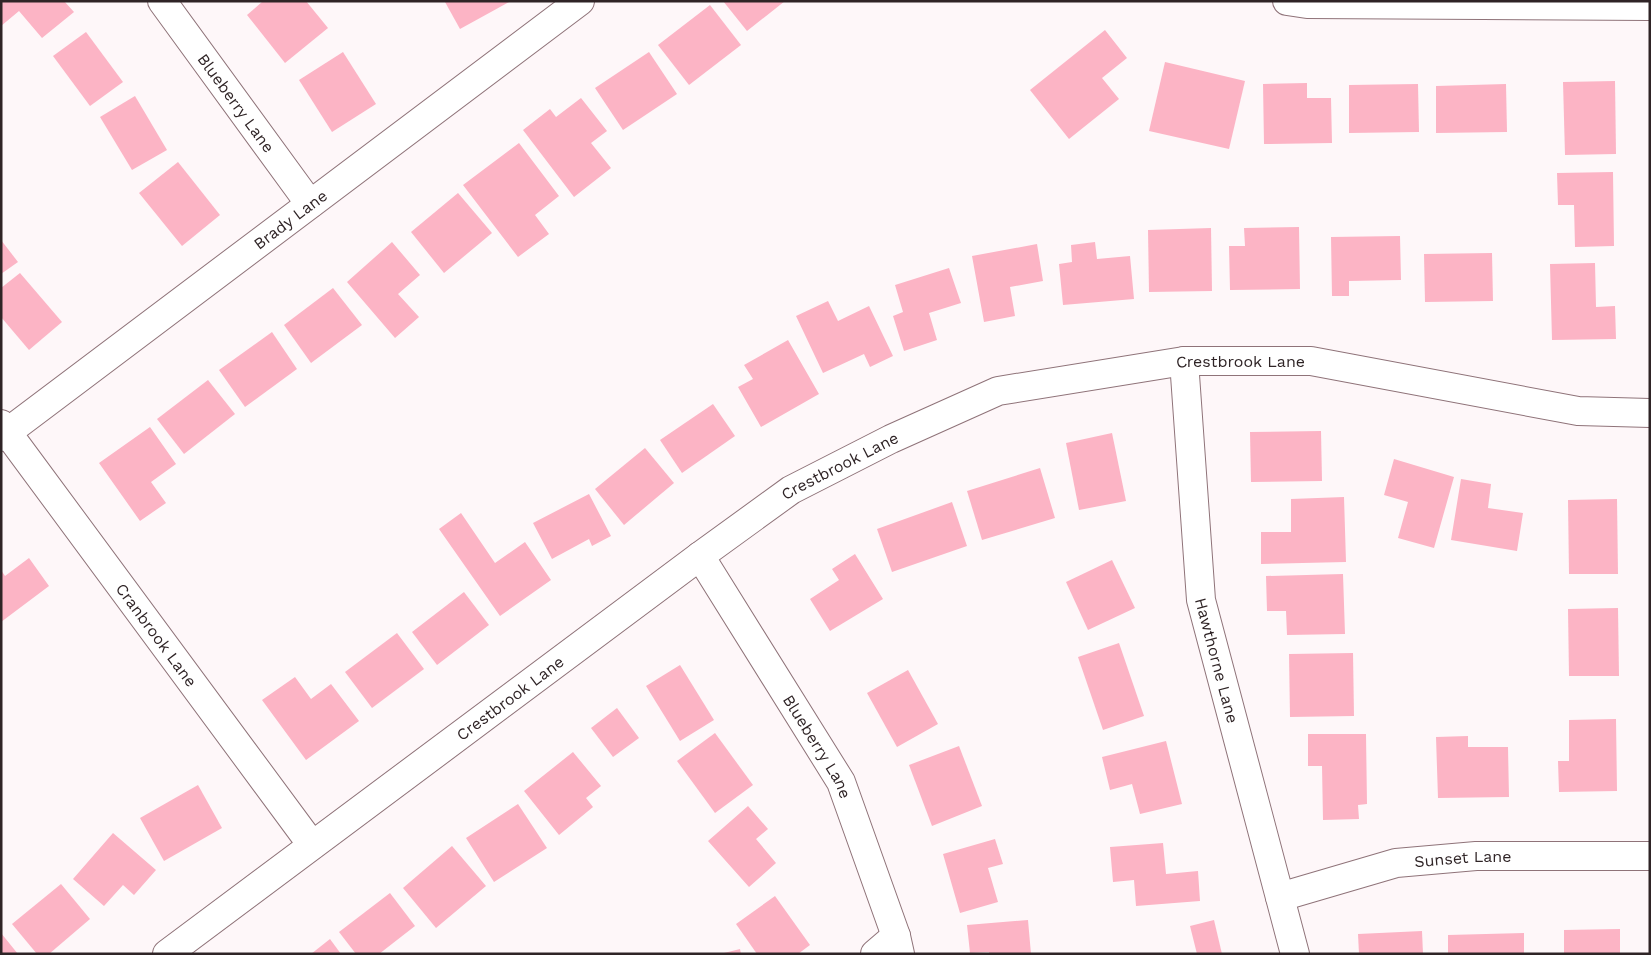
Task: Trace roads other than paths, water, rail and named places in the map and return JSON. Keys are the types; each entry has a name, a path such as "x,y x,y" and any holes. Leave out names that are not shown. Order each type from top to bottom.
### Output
{"street":[{"name":"Blueberry Lane","path":"162,1 310,204"},
{"name":"Brady Lane","path":"3,431 580,1"},
{"path":"1286,1 1307,4 1650,6"},
{"name":"Crestbrook Lane","path":"167,954 790,490 891,439 998,391 1184,361 1311,361 1578,411 1650,413"},
{"name":"Hawthorne Lane","path":"1184,361 1201,600 1295,954"},
{"name":"Cranbrook Lane","path":"3,431 312,845"},
{"name":"Blueberry Lane","path":"700,556 841,782 898,945"},
{"name":"Sunset Lane","path":"1280,897 1396,862 1476,856 1650,856"},
{"path":"874,954 898,945"}]}
